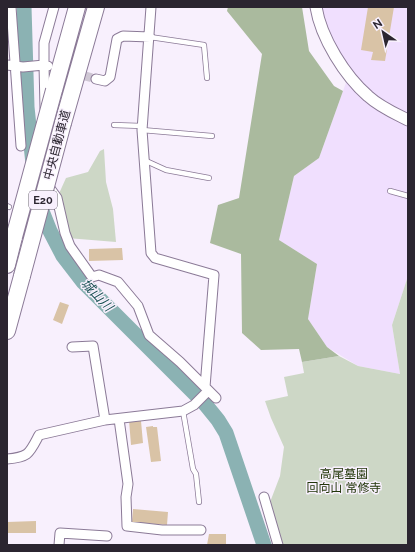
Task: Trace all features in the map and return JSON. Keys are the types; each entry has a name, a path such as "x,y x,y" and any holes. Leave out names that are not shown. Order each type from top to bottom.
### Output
{"highway":[{"name":"中央自動車道","path":"7,265 77,7"},
{"name":"中央自動車道","path":"7,331 96,7"}],"street":[{"path":"11,7 21,146"},
{"path":"54,7 44,43 43,66 48,144 42,170 44,180 57,198 65,233 70,246 92,277 99,275 118,282 138,306 148,335 216,398"},
{"path":"7,459 22,458 28,454 39,435 105,420 183,412 194,404 206,390 214,274 155,258 150,252 142,128 150,37 151,7"},
{"path":"316,7 318,16 332,50 342,67 369,97 408,120"},
{"path":"96,79 104,81 110,77 117,39 123,36 150,37"},
{"path":"15,66 43,66"},
{"path":"72,347 93,346 105,420"},
{"path":"119,419 128,484 126,497 127,526 162,530 201,530"},
{"path":"264,497 278,545"},
{"path":"59,545 60,533 107,536"}],"lane":[{"path":"150,37 204,45 207,78"},
{"path":"114,125 212,136"},
{"path":"144,160 166,170 209,178"},
{"path":"390,191 408,196"},
{"path":"183,412 193,469 196,474 199,502"}],"shaded area":[{"path":"322,7 408,7 408,276 392,325 400,374 358,366 327,347 308,319 317,264 279,240 294,176 319,158 348,77 326,47"}],"green space":[{"path":"228,7 302,7 309,51 334,86 343,91 319,158 294,176 279,240 317,264 308,319 327,347 339,356 302,362 299,349 261,350 242,333 241,254 210,243 218,205 239,198 262,54 227,11"},
{"path":"104,149 106,182 113,209 116,242 67,238 57,198 66,178 88,172 100,151"},
{"name":"高尾墓園 回向山 常修寺","path":"408,276 408,545 280,545 267,510 280,476 284,447 265,401 288,396 284,377 304,373 302,362 339,356 358,366 400,374 392,325"}],"building":[{"path":"368,7 394,7 385,61 371,60 373,52 361,50"},
{"path":"122,248 123,260 89,261 89,249"},
{"path":"60,302 69,305 62,324 53,320"},
{"path":"135,419 135,421 141,421 143,443 131,445 129,420"},
{"path":"146,427 157,427 161,461 151,462"},
{"path":"133,509 168,512 167,525 132,522"},
{"path":"36,521 36,533 7,533 7,522"},
{"path":"209,534 226,534 226,545 207,545"}],"waterway":[{"name":"城山川","path":"24,7 27,107 35,183 38,201 50,231 63,256 83,282 205,404 218,420 226,433 264,545"}],"tunnel":[{"path":"57,68 96,79"}]}
